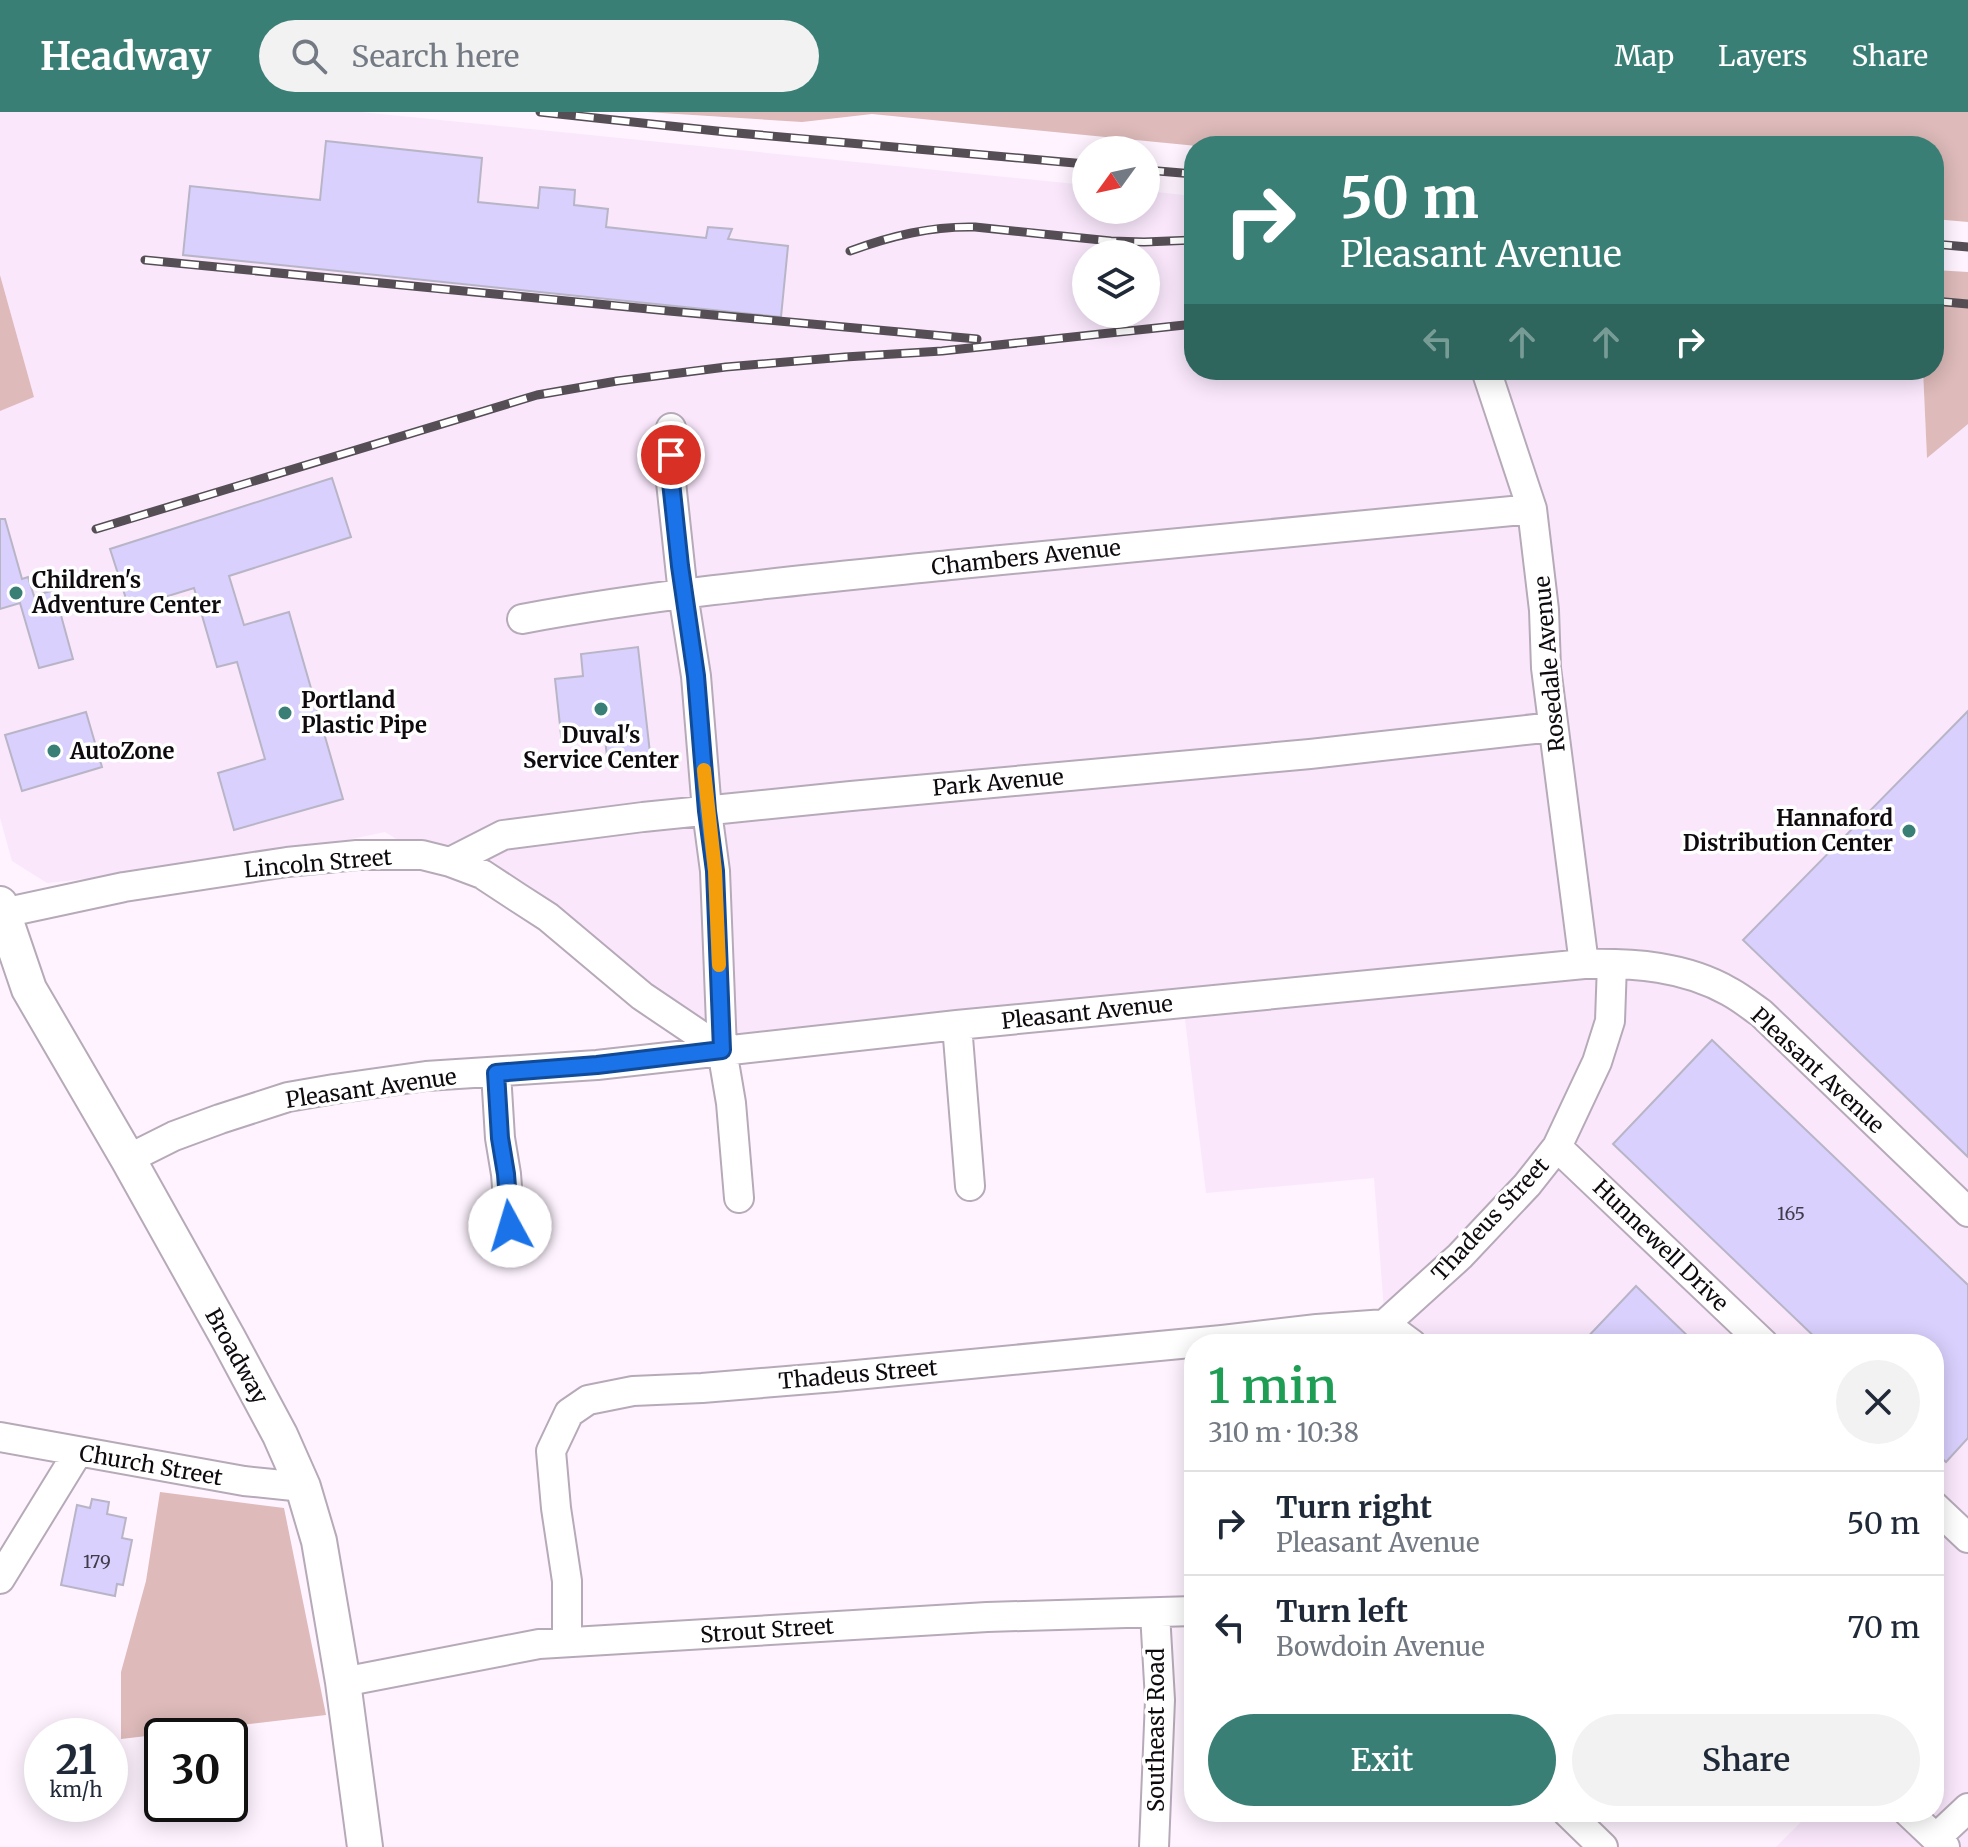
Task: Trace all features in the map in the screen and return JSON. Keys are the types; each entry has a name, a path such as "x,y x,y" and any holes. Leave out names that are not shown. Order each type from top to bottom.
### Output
{"main road":[{"name":"Broadway","path":"1,910 29,989 128,1159 273,1421 303,1487 319,1541 343,1682 365,1847"}],"street":[{"name":"Rosedale Avenue","path":"1489,380 1532,509 1553,727 1598,964"},
{"path":"671,428 671,482 683,594 696,676 715,871 722,1050 731,1103 739,1198"},
{"name":"Chambers Avenue","path":"522,619 766,583 1532,509"},
{"name":"Park Avenue","path":"450,862 503,835 643,817 1310,754 1553,727"},
{"name":"Lincoln Street","path":"1,910 124,887 301,861 357,855 422,855 482,874 548,917 642,996 722,1050"},
{"name":"Pleasant Avenue","path":"128,1159 174,1136 288,1097 426,1076 597,1065 957,1025 1598,964 1632,964 1677,971 1723,988 1761,1013 1968,1212"},
{"name":"Thadeus Street","path":"1274,1334 1317,1329 1383,1334 1527,1185 1557,1147 1597,1062 1610,1021 1598,964"},
{"path":"957,1025 970,1186"},
{"path":"496,1073 510,1226"},
{"name":"Hunnewell Drive","path":"1557,1147 1753,1334"},
{"name":"Thadeus Street","path":"567,1641 567,1581 551,1451 569,1413 588,1400 633,1391 835,1377 1184,1344"},
{"name":"Church Street","path":"0,1437 244,1481 303,1487"},
{"path":"0,1579 78,1452"},
{"path":"1944,1515 1968,1538"},
{"name":"Strout Street","path":"343,1682 567,1641 987,1617 1184,1612"},
{"name":"Southeast Road","path":"1154,1847 1160,1700 1155,1613"},
{"path":"1918,1822 1940,1843 1968,1808"},
{"path":"1577,1822 1603,1847"}],"shaded area":[{"path":"0,112 361,112 1072,184 1072,224 1160,224 1160,192 1184,195 1184,380 1923,380 1927,457 1968,424 1968,1847 1776,1847 1801,1822 1944,1822 1944,1334 1395,1334 1385,1324 1374,1178 1206,1193 1183,1003 722,1050 548,917 422,855 385,832 238,863 47,883 12,861 0,818 0,409 34,397 0,275"},
{"path":"646,112 1968,112 1968,222 1944,220 1944,136 1184,136 1184,145 1160,142 1160,136 1095,136 872,114 802,122"},
{"path":"1944,271 1968,272 1968,424 1927,458 1923,380 1944,380"},
{"path":"0,275 34,397 0,411"},
{"path":"160,1492 284,1508 326,1715 248,1724 248,1718 144,1718 144,1736 128,1738 128,1718 121,1718 121,1672 146,1581"}],"building":[{"path":"326,141 482,158 478,202 538,208 540,187 575,190 574,205 608,209 606,227 706,238 708,227 732,229 728,239 788,246 781,317 183,255 190,186 320,200"},
{"path":"332,478 351,537 229,576 244,625 289,612 343,799 234,830 218,773 265,759 237,662 217,667 194,588 129,608 110,549"},
{"name":"Children's Adventure Center","path":"0,519 5,519 22,579 28,577 34,596 54,590 73,659 39,668 20,603 0,609"},
{"name":"Duval's Service Center","path":"638,647 650,753 607,757 605,739 562,744 555,679 583,676 581,654"},
{"name":"Hannaford Distribution Center","path":"1968,711 1968,1157 1743,940"},
{"name":"AutoZone","path":"86,712 102,767 22,791 5,735"},
{"path":"1712,1040 1968,1285 1968,1438 1946,1462 1944,1460 1944,1334 1812,1334 1613,1144"},
{"path":"1636,1286 1686,1334 1590,1334"},
{"path":"92,1499 109,1502 107,1514 126,1518 122,1538 132,1540 123,1585 117,1584 115,1596 61,1585 77,1505 90,1508"}],"railway":[{"path":"540,112 1072,163"},
{"path":"1160,171 1184,173"},
{"path":"850,251 911,233 959,227 1111,241 1184,240"},
{"path":"1944,245 1968,247"},
{"path":"145,260 977,339"},
{"path":"1944,302 1968,304"},
{"path":"96,529 537,395 726,367 942,351 1184,325"}],"slow traffic":[{"path":"704,770 715,871 719,965"}],"place":[{"name":"Children's Adventure Center","path":"16,593"},
{"name":"Duval's Service Center","path":"601,709"},
{"name":"Portland Plastic Pipe","path":"285,713"},
{"name":"AutoZone","path":"54,751"},
{"name":"Hannaford Distribution Center","path":"1909,831"}],"route":[{"path":"510,1226 496,1073 722,1050 715,871 696,676 683,594 671,482 671,455"}]}
